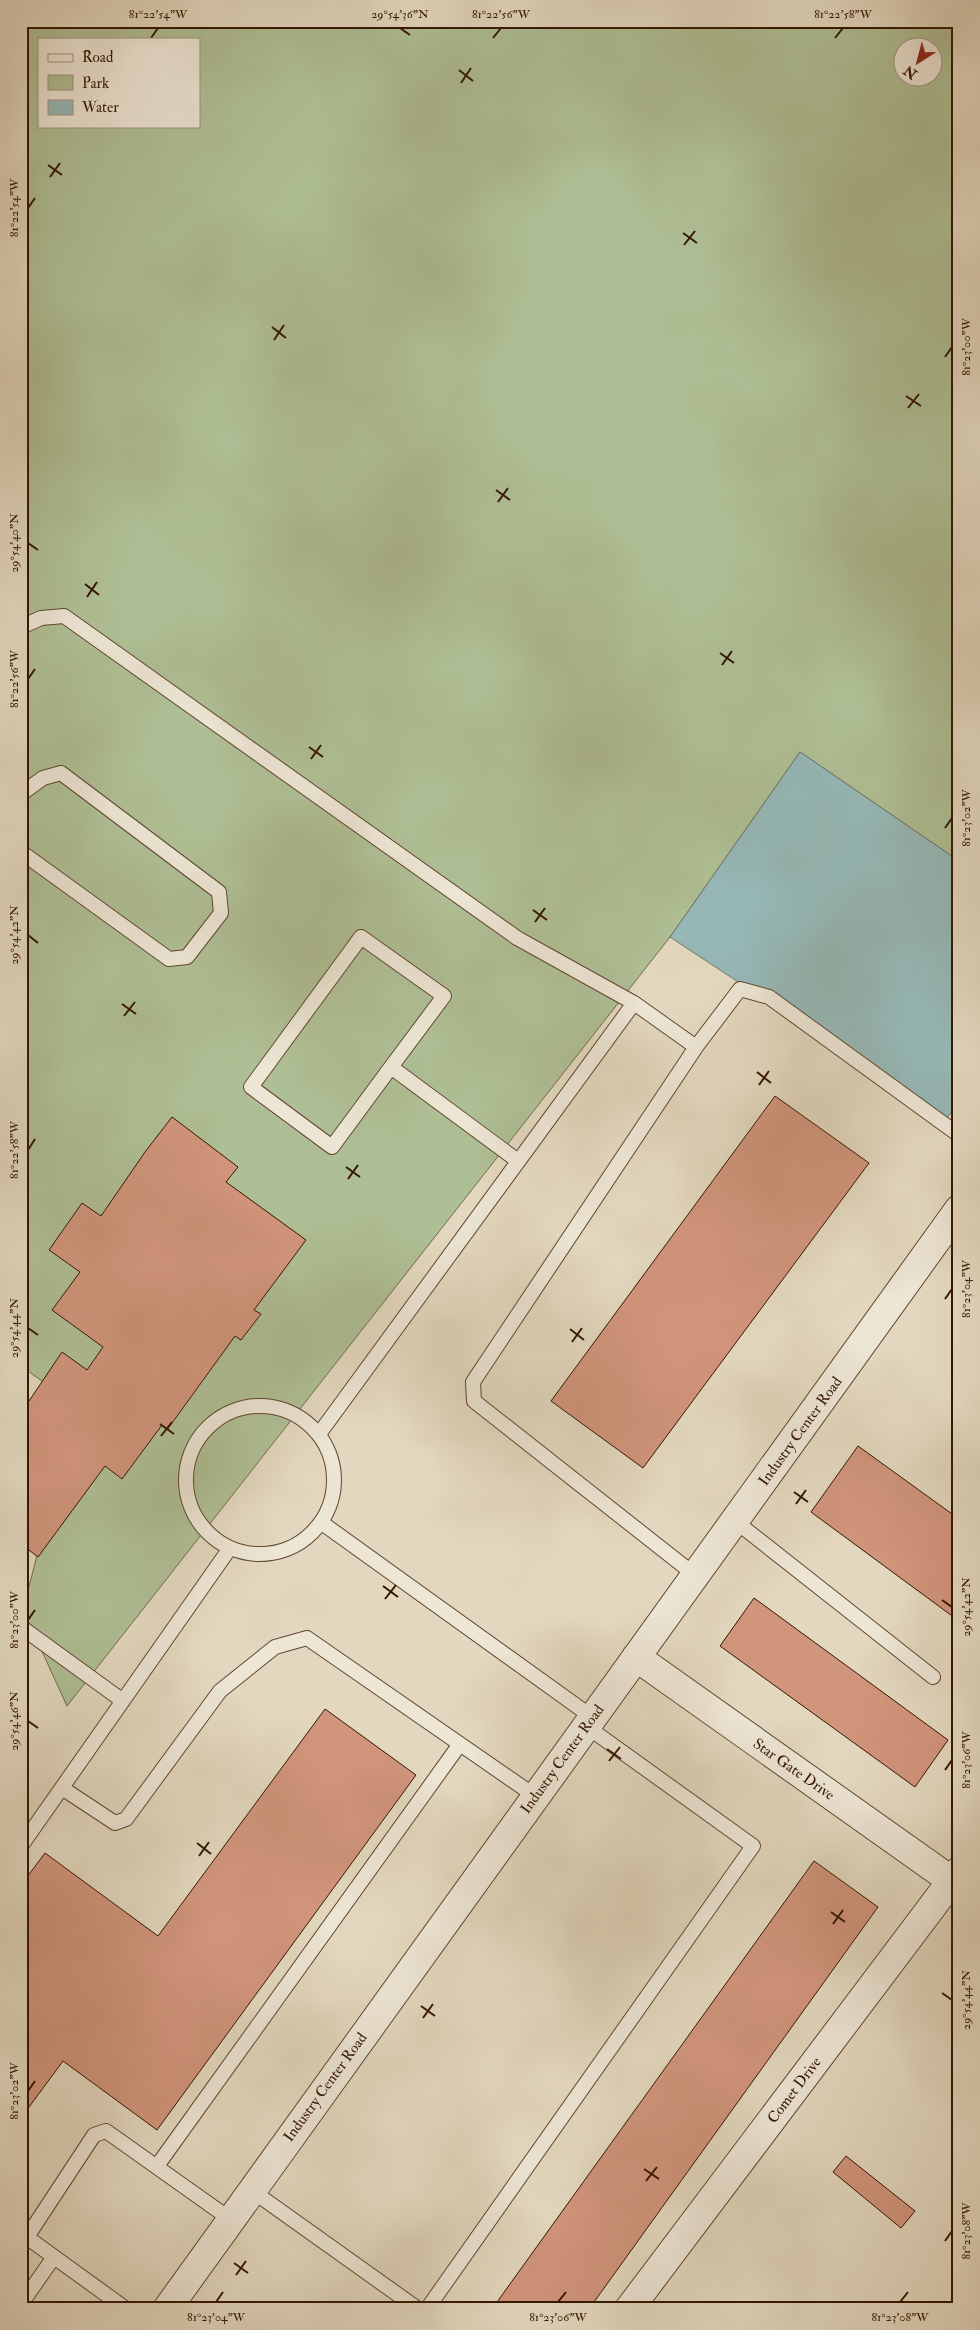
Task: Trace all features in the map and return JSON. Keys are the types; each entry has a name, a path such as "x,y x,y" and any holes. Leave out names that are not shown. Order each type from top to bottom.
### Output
{"street":[{"name":"Industry Center Road","path":"166,2309 959,1209"},
{"name":"Star Gate Drive","path":"636,1657 955,1876"},
{"name":"Comet Drive","path":"628,2309 955,1876"}],"lane":[{"path":"21,627 41,618 64,616 517,938 634,1003 696,1047"},
{"path":"21,794 43,778 61,773 219,892 221,913 187,957 169,959 21,852"},
{"path":"361,937 444,996 391,1067 332,1147 251,1087 361,937"},
{"path":"695,1575 474,1401 474,1382 696,1047 740,989 769,997 959,1135"},
{"path":"319,1434 634,1003"},
{"path":"391,1067 518,1161"},
{"path":"256,1405 280,1408 302,1418 319,1434 331,1455 335,1478 332,1502 322,1523 304,1541 281,1552 255,1554 230,1548 209,1534 193,1513 188,1497 186,1489 187,1463 197,1440 213,1422 233,1410 256,1405"},
{"path":"735,1521 933,1677"},
{"path":"322,1523 589,1721 753,1846 427,2309"},
{"path":"21,1846 230,1548"},
{"path":"21,1627 123,1701"},
{"path":"62,1788 116,1823 126,1820 220,1691 275,1647 307,1638 535,1796"},
{"path":"157,2166 460,1744"},
{"path":"126,2309 24,2235 94,2134 106,2131 230,2219"},
{"path":"250,2190 418,2309"},
{"path":"21,2304 54,2257"}],"green space":[{"path":"21,21 959,21 959,861 800,752 670,937 67,1706 23,1610 68,1435 85,1412 21,1366"}],"water":[{"path":"800,752 959,861 959,1103 946,1119 670,937"}],"building":[{"path":"775,1096 869,1163 643,1468 551,1401"},
{"path":"172,1117 238,1167 226,1182 306,1240 254,1310 261,1314 241,1340 235,1336 167,1430 162,1425 122,1479 105,1466 38,1557 21,1544 21,1395 29,1401 62,1352 87,1370 103,1347 52,1310 80,1272 49,1250 82,1203 101,1216 145,1152"},
{"path":"858,1446 959,1519 959,1621 811,1512"},
{"path":"754,1598 948,1740 915,1787 720,1646"},
{"path":"325,1709 416,1775 157,2130 63,2061 21,2118 21,1885 45,1853 158,1936"},
{"path":"814,1861 878,1907 589,2309 492,2309"},
{"path":"846,2156 915,2211 901,2228 833,2172"}]}
